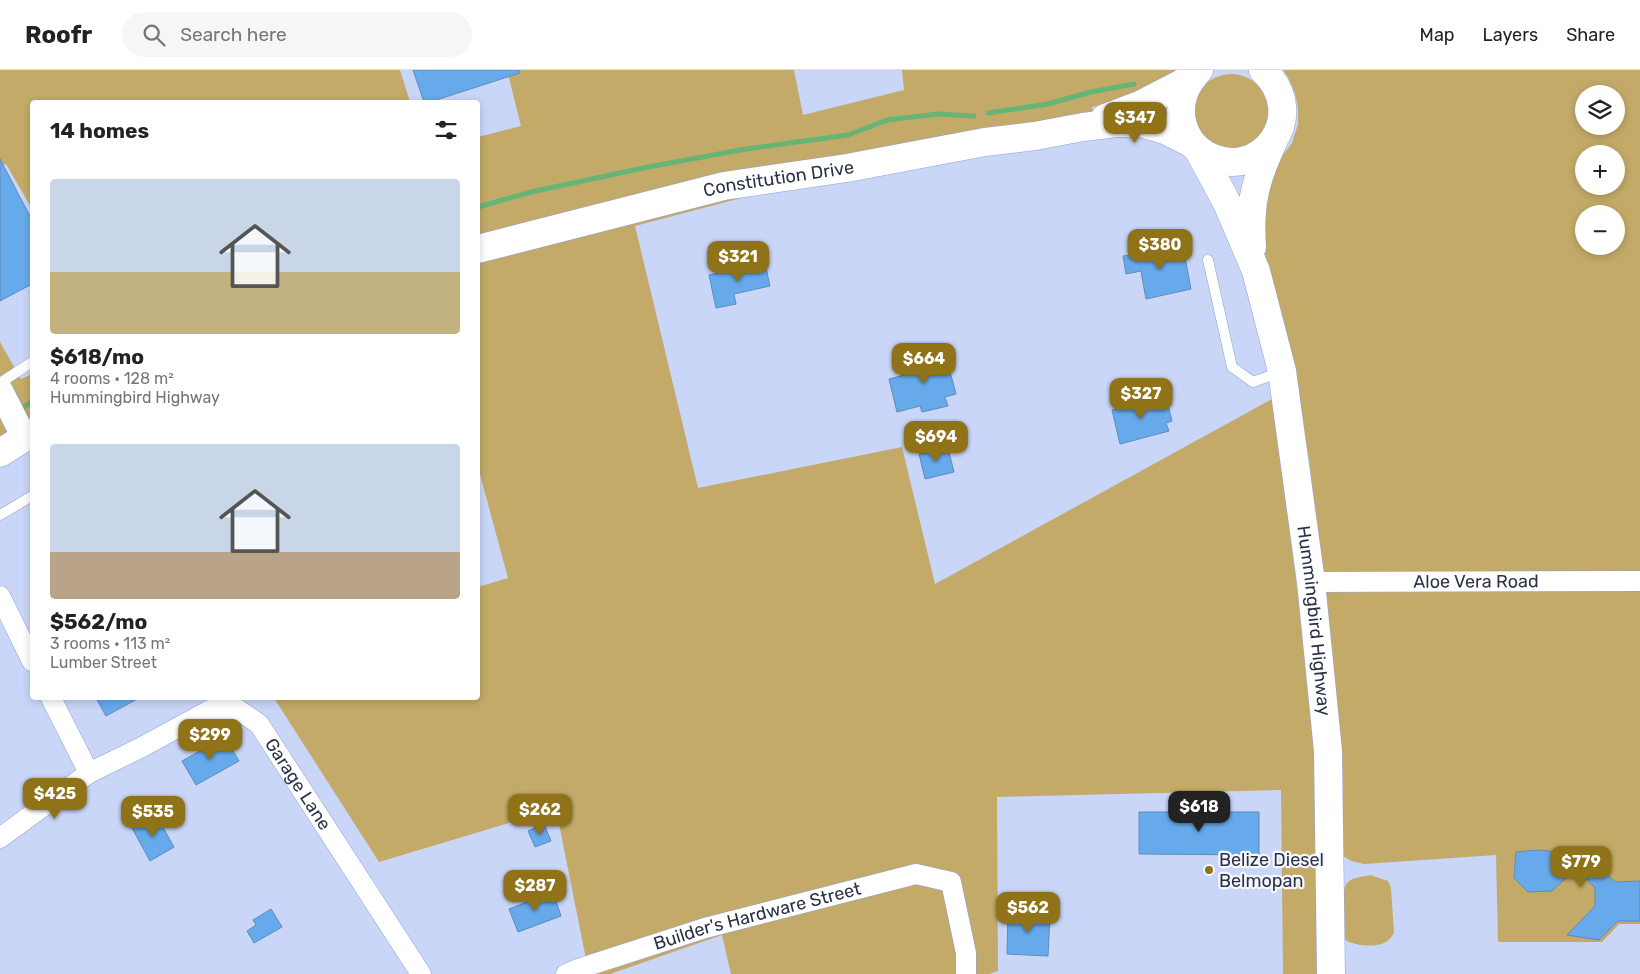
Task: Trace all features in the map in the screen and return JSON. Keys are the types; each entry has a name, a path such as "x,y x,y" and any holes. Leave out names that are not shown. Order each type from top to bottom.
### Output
{"main road":[{"name":"Hummingbird Highway","path":"1267,73 1280,93 1283,110 1281,127 1261,167 1255,188 1251,228 1256,271 1282,371 1311,582 1328,751 1331,974"},
{"name":"Hummingbird Highway","path":"1195,75 1182,94 1180,111 1183,128 1227,203 1256,271"},
{"name":"Constitution Drive","path":"1083,127 1142,104 1195,75"},
{"name":"Constitution Drive","path":"480,248 724,186 847,168 985,142 1035,136 1083,127 1117,123 1141,123 1165,130 1214,159 1230,162 1246,160 1261,153 1273,142"}],"street":[{"path":"0,390 13,441"},
{"name":"Aloe Vera Road","path":"1311,582 1640,581"},
{"path":"0,596 30,657"},
{"path":"52,700 89,773"},
{"name":"Garage Lane","path":"0,838 89,773 210,710 237,709 259,724 421,974"},
{"name":"Builder's Hardware Street","path":"566,974 705,928 916,874 951,882 966,953 966,974"}],"lane":[{"path":"1208,260 1232,367 1254,382 1282,371"},
{"path":"0,383 30,363"},
{"path":"0,515 30,497"}],"shaded area":[{"path":"0,70 400,70 409,100 30,100 30,206 6,164 0,166"},
{"path":"507,70 794,70 803,115 904,90 902,70 1183,70 1122,99 1092,107 1096,132 836,173 635,226 698,488 902,447 935,584 1274,398 1311,704 1317,811 1320,974 1283,974 1281,790 997,797 998,971 989,974 731,974 722,935 610,974 589,974 556,809 379,862 275,700 480,700 480,586 508,578 480,474 480,136 521,126"},
{"path":"1283,70 1640,70 1640,924 1619,924 1602,942 1498,942 1496,855 1364,864 1351,861 1342,855 1320,553 1309,459 1284,327 1263,246 1261,212 1275,165 1292,143 1298,124 1298,108 1295,93"},
{"path":"1231,74 1245,77 1258,85 1266,98 1269,112 1266,126 1258,139 1245,147 1231,150 1217,147 1204,139 1196,126 1193,112 1196,98 1204,85 1217,77"},
{"path":"0,342 21,379 30,375 30,441 0,460"},
{"path":"1370,875 1388,881 1391,888 1394,933 1386,942 1381,944 1354,944 1345,940 1343,901 1345,886 1350,880"}],"building":[{"path":"413,70 519,70 520,73 436,100 423,100"},
{"path":"0,159 30,216 30,285 0,301"},
{"path":"1183,246 1191,289 1146,299 1141,271 1126,274 1123,256"},
{"path":"765,263 770,286 734,294 736,304 716,308 709,275"},
{"path":"945,353 956,394 945,397 948,406 922,412 920,406 897,412 889,379 912,373 909,363"},
{"path":"1158,398 1161,407 1168,405 1172,421 1166,423 1169,431 1120,444 1112,410"},
{"path":"948,448 954,472 925,479 919,454"},
{"path":"97,700 135,700 106,716"},
{"path":"225,737 239,761 196,785 182,761"},
{"path":"1139,812 1259,812 1259,855 1139,854"},
{"path":"156,815 174,847 150,861 132,828"},
{"path":"544,824 551,841 535,847 528,831"},
{"path":"1538,850 1558,852 1581,850 1615,882 1640,881 1640,921 1618,921 1599,940 1567,935 1595,906 1595,888 1576,868 1552,891 1528,892 1514,878 1516,852"},
{"path":"553,892 561,916 518,932 509,909"},
{"path":"271,909 282,927 254,943 247,931 256,925 253,920"},
{"path":"1008,913 1050,915 1048,956 1007,954"}],"waterway":[{"path":"988,113 1048,104 1091,92 1134,84"},
{"path":"480,206 531,192 648,167 746,149 848,135 887,120 938,114 974,116"},
{"path":"18,410 30,403"}],"place":[{"name":"Belize Diesel Belmopan","path":"1209,870"}]}
